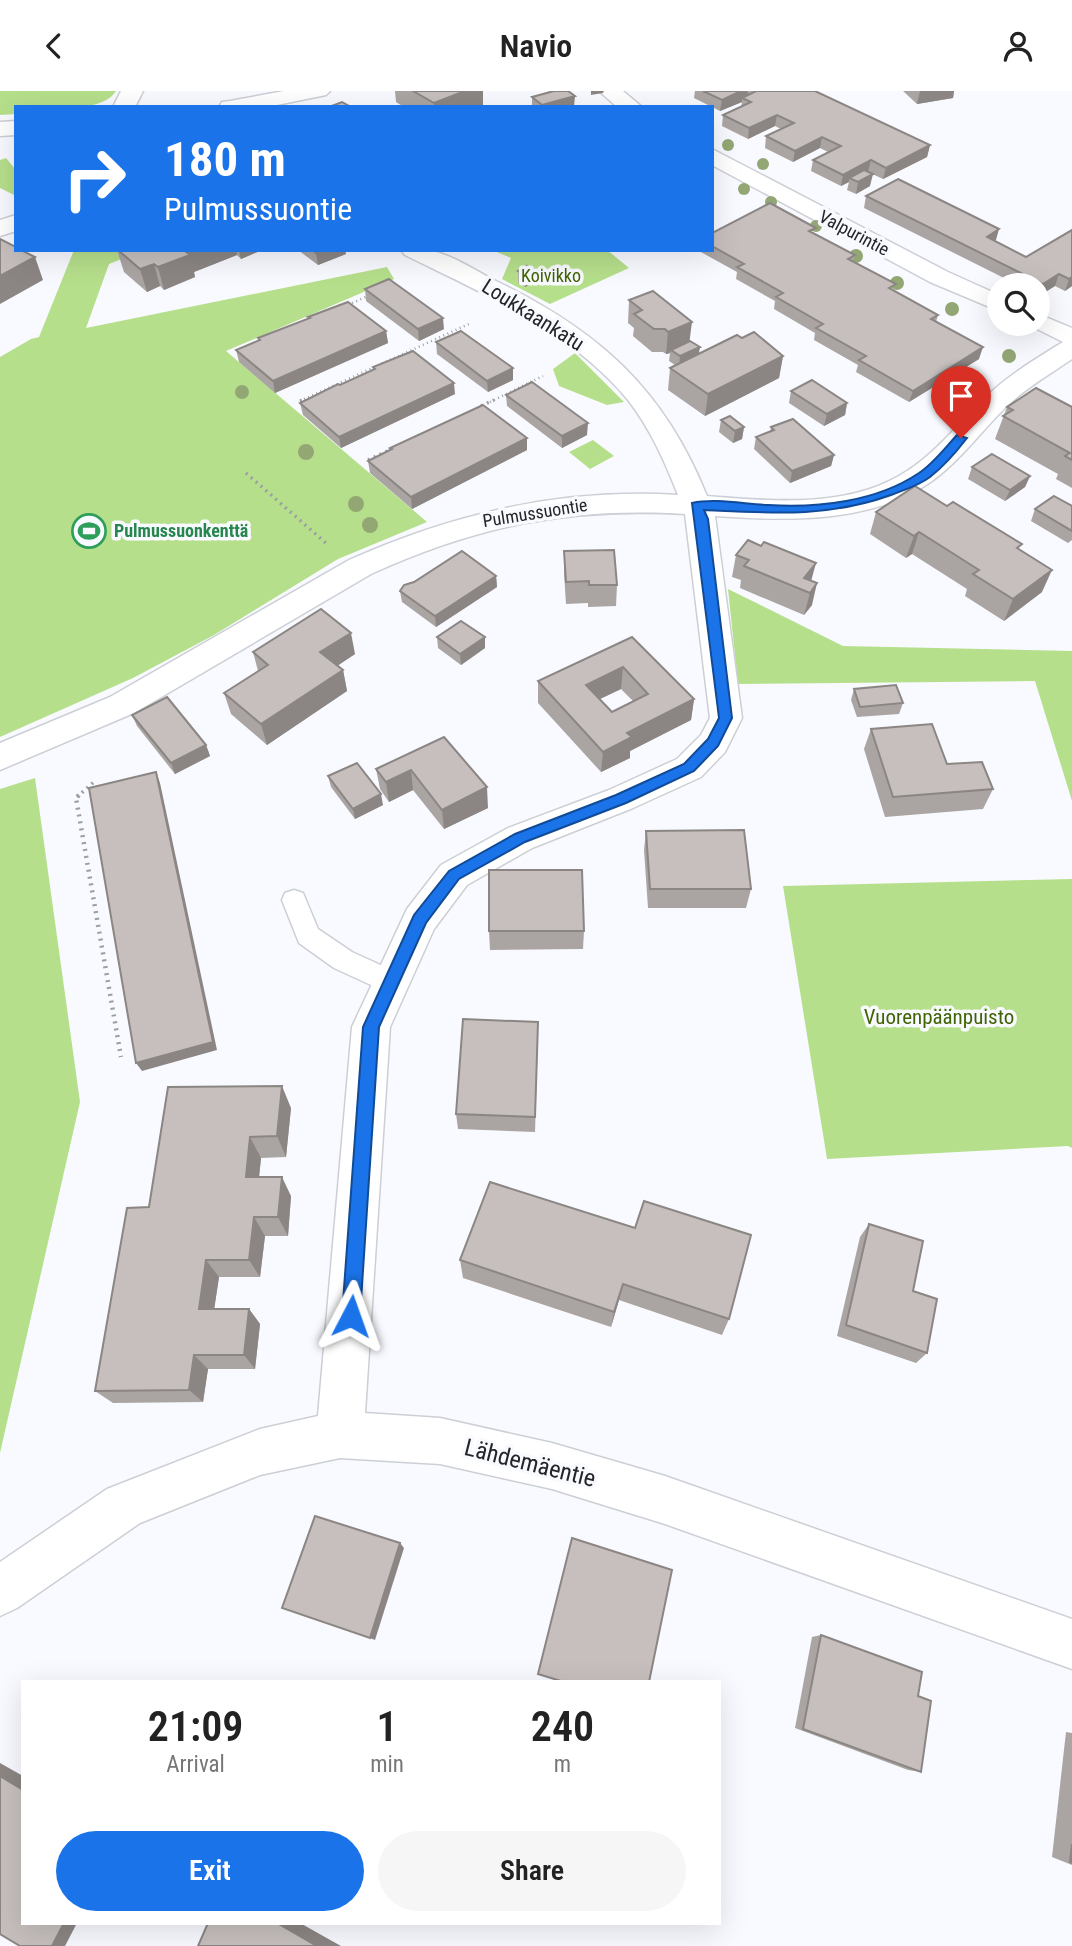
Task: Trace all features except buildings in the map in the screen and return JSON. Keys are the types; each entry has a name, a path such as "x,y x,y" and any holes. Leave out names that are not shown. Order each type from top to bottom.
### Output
{"street":[{"path":"241,105 319,91"},
{"path":"610,91 628,105"},
{"name":"Valpurintie","path":"714,157 939,277 987,299"},
{"name":"Loukkaankatu","path":"341,1435 371,1027 420,920 454,875 520,838 621,799 689,768 713,743 726,718 702,519 664,433 637,394 587,346 526,305 422,255"},
{"path":"1050,327 1072,337"},
{"name":"Pulmussuontie","path":"0,757 122,705 360,567 397,549 454,529 513,513 621,502 780,510 830,508 861,502 909,484 926,474 1001,398 1072,348"},
{"name":"Lähdemäentie","path":"0,1591 124,1506 260,1452 341,1435 440,1441 552,1466 665,1500 1072,1644"}],"lane":[{"path":"294,900 309,936 343,960 391,982"}],"path":[{"path":"342,308 379,291"},
{"path":"300,401 471,323"},
{"path":"481,406 543,376"},
{"path":"368,460 406,442"},
{"path":"246,473 337,552 360,567"},
{"path":"95,782 76,798 121,1057"}],"green space":[{"path":"0,91 116,91 108,99 94,105 14,105 14,114 0,115"},
{"path":"6,158 14,168 14,195 0,188 0,160"},
{"path":"73,252 139,252 109,264 86,328 387,267 394,279 226,351 427,522 338,559 214,635 133,678 0,737 0,357 39,337"},
{"name":"Koivikko","path":"497,252 609,252 629,268 550,304 502,279 511,258"},
{"path":"575,353 624,402 607,405 559,386 553,369"},
{"path":"593,440 614,456 590,469 569,452"},
{"path":"728,589 843,646 1072,651 1072,801 1035,681 738,684"},
{"path":"35,778 80,1102 0,1453 0,789"},
{"name":"Vuorenpäänpuisto","path":"1072,879 1072,1148 1068,1146 827,1159 783,886"}],"place":[{"name":"Pulmussuonkenttä","path":"89,531"}],"route":[{"path":"351,1316 371,1027 420,920 454,875 520,838 621,799 689,768 713,743 726,718 702,519 696,505 780,510 830,508 861,502 909,484 926,474 961,438"}]}
